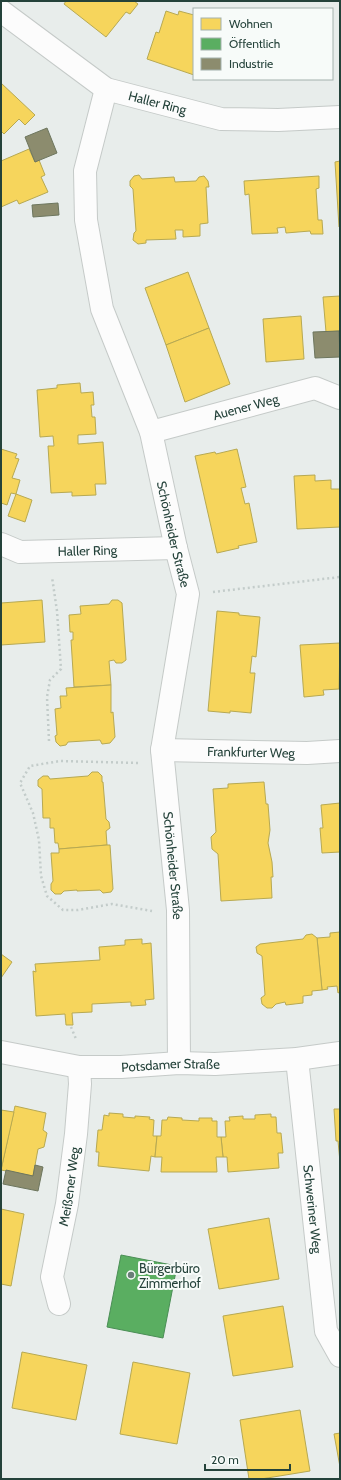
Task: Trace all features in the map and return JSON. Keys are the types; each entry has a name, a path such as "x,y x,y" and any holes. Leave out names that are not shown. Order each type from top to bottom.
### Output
{"street":[{"name":"Haller Ring","path":"1,11 106,89 221,119 278,120 340,117"},
{"name":"Schönheider Straße","path":"106,89 85,171 86,220 102,309 151,432 176,548 188,594 163,758 178,910 179,1063"},
{"name":"Auener Weg","path":"151,432 315,388 340,398"},
{"name":"Haller Ring","path":"7,552 176,548"},
{"name":"Frankfurter Weg","path":"163,758 340,751"},
{"name":"Potsdamer Straße","path":"1,1052 79,1067 121,1067 179,1063 215,1064 297,1059 340,1052"},
{"name":"Schweriner Weg","path":"297,1059 326,1331 340,1356"},
{"name":"Meißener Weg","path":"59,1304 52,1277 67,1204 76,1134 80,1084 79,1067"}],"path":[{"path":"49,551 61,669 50,680 47,697 49,741"},
{"path":"188,594 340,577"},
{"path":"163,758 140,763 60,761 30,766 20,783 33,812 39,840 39,853 43,882 47,896 54,903 63,910 78,910 112,904 159,912 178,910"}],"building: Wohnen":[{"path":"66,1 134,1 138,4 130,14 126,12 106,37 64,4"},
{"path":"166,11 178,15 179,11 193,15 193,75 147,59 156,32 159,33"},
{"path":"1,83 35,115 25,125 19,119 4,134 1,131"},
{"path":"29,149 35,162 39,160 45,175 41,177 48,192 19,204 17,200 1,207 1,161"},
{"path":"340,161 340,227 339,227 335,162"},
{"path":"139,175 142,179 174,177 175,182 196,181 199,177 204,176 208,181 209,187 206,187 208,223 200,224 200,236 183,237 183,230 175,230 176,239 146,240 146,243 138,244 133,240 134,233 136,231 133,189 130,186 130,181 134,176"},
{"path":"319,176 319,188 316,189 318,220 322,220 323,234 311,234 310,231 286,233 285,227 277,228 278,233 252,234 249,194 245,195 244,181"},
{"path":"188,272 209,328 166,345 145,288"},
{"path":"340,296 340,347 339,331 326,332 323,297"},
{"path":"301,316 304,359 266,362 263,319"},
{"path":"209,328 230,384 185,402 166,345"},
{"path":"80,383 81,393 93,392 94,405 91,405 92,417 95,417 96,434 78,435 78,444 103,442 106,484 95,484 96,495 72,496 72,492 51,493 48,446 54,446 53,436 40,437 37,390 57,388 57,385"},
{"path":"1,449 17,454 15,458 19,459 12,478 20,480 16,494 11,493 7,505 1,503"},
{"path":"237,449 246,487 241,488 245,504 249,503 257,542 217,553 195,456 215,452 216,454"},
{"path":"315,475 315,481 331,480 331,489 340,489 340,527 297,529 294,476"},
{"path":"16,494 32,500 25,522 8,516"},
{"path":"42,600 45,642 1,645 1,603"},
{"path":"112,600 118,600 122,603 126,660 122,663 116,663 114,660 109,661 111,685 74,687 71,640 73,640 73,632 70,632 69,615 81,614 80,606 109,604"},
{"path":"217,611 260,617 256,657 252,656 250,673 255,673 251,713 208,711"},
{"path":"340,643 339,689 323,690 324,695 304,697 300,645"},
{"path":"111,685 111,713 113,712 115,737 110,743 102,744 100,740 68,742 66,745 60,746 56,742 55,736 57,735 55,709 61,708 60,696 67,696 66,688"},
{"path":"92,772 98,772 102,776 106,819 109,822 110,828 106,831 107,845 59,849 58,843 55,843 54,828 50,828 50,818 43,818 42,789 38,786 38,780 43,776 48,776 50,779 88,776"},
{"path":"264,782 266,804 268,804 270,830 268,843 272,862 272,898 221,901 218,854 212,849 211,837 216,832 213,789 228,788 228,784"},
{"path":"340,803 340,852 322,853 320,828 323,828 321,805"},
{"path":"110,845 113,889 111,892 103,893 100,890 77,890 64,891 61,894 55,894 51,890 51,884 53,881 51,853 59,853 59,849"},
{"path":"340,932 340,992 338,993 337,986 327,987 328,989 322,990 317,938 330,937 330,933"},
{"path":"312,934 317,938 322,990 312,991 312,995 303,996 303,1003 286,1005 285,1002 276,1004 272,1008 267,1008 262,1004 261,998 265,995 262,956 257,953 256,947 260,944 303,939 306,935"},
{"path":"142,939 142,944 151,943 154,999 145,1000 146,1005 131,1006 131,1002 92,1004 92,1012 72,1013 73,1025 66,1025 65,1014 36,1016 33,971 36,972 35,964 100,960 99,947 125,945 125,940"},
{"path":"1,954 12,962 1,978"},
{"path":"15,1106 46,1113 43,1130 47,1133 44,1147 38,1149 33,1176 1,1170"},
{"path":"334,1109 340,1109 340,1162 338,1141 336,1141"},
{"path":"1,1110 14,1112 1,1170"},
{"path":"109,1113 123,1114 123,1117 150,1117 149,1119 154,1120 153,1136 157,1136 155,1157 151,1156 149,1171 98,1166 99,1152 96,1152 98,1130 102,1130 104,1115 109,1116"},
{"path":"271,1114 271,1117 276,1117 277,1133 281,1133 283,1153 278,1153 279,1168 228,1172 227,1157 223,1157 221,1137 226,1137 225,1121 230,1121 229,1117 243,1116 243,1119 255,1119 255,1115"},
{"path":"168,1117 199,1121 199,1118 212,1118 212,1121 217,1121 217,1137 221,1137 223,1157 216,1157 217,1172 161,1172 162,1157 155,1157 157,1136 161,1136 162,1120 167,1120"},
{"path":"1,1209 24,1214 11,1286 1,1284"},
{"path":"269,1218 279,1279 219,1289 208,1229"},
{"path":"283,1306 293,1367 233,1376 223,1316"},
{"path":"22,1352 87,1365 76,1420 12,1408"},
{"path":"133,1362 190,1373 177,1444 120,1434"},
{"path":"300,1410 310,1471 261,1479 249,1479 240,1420"},
{"path":"340,1433 340,1467 334,1434"}],"building: Öffentlich":[{"path":"121,1255 177,1266 163,1338 107,1327"}],"building: Industrie":[{"path":"47,128 57,153 35,162 25,137"},
{"path":"58,203 59,215 33,217 32,205"},
{"path":"339,331 340,357 315,358 313,332"},
{"path":"35,1165 43,1167 38,1191 3,1184 6,1170 33,1176"}],"place":[{"name":"Bürgerbüro Zimmerhof","path":"131,1275"}]}
